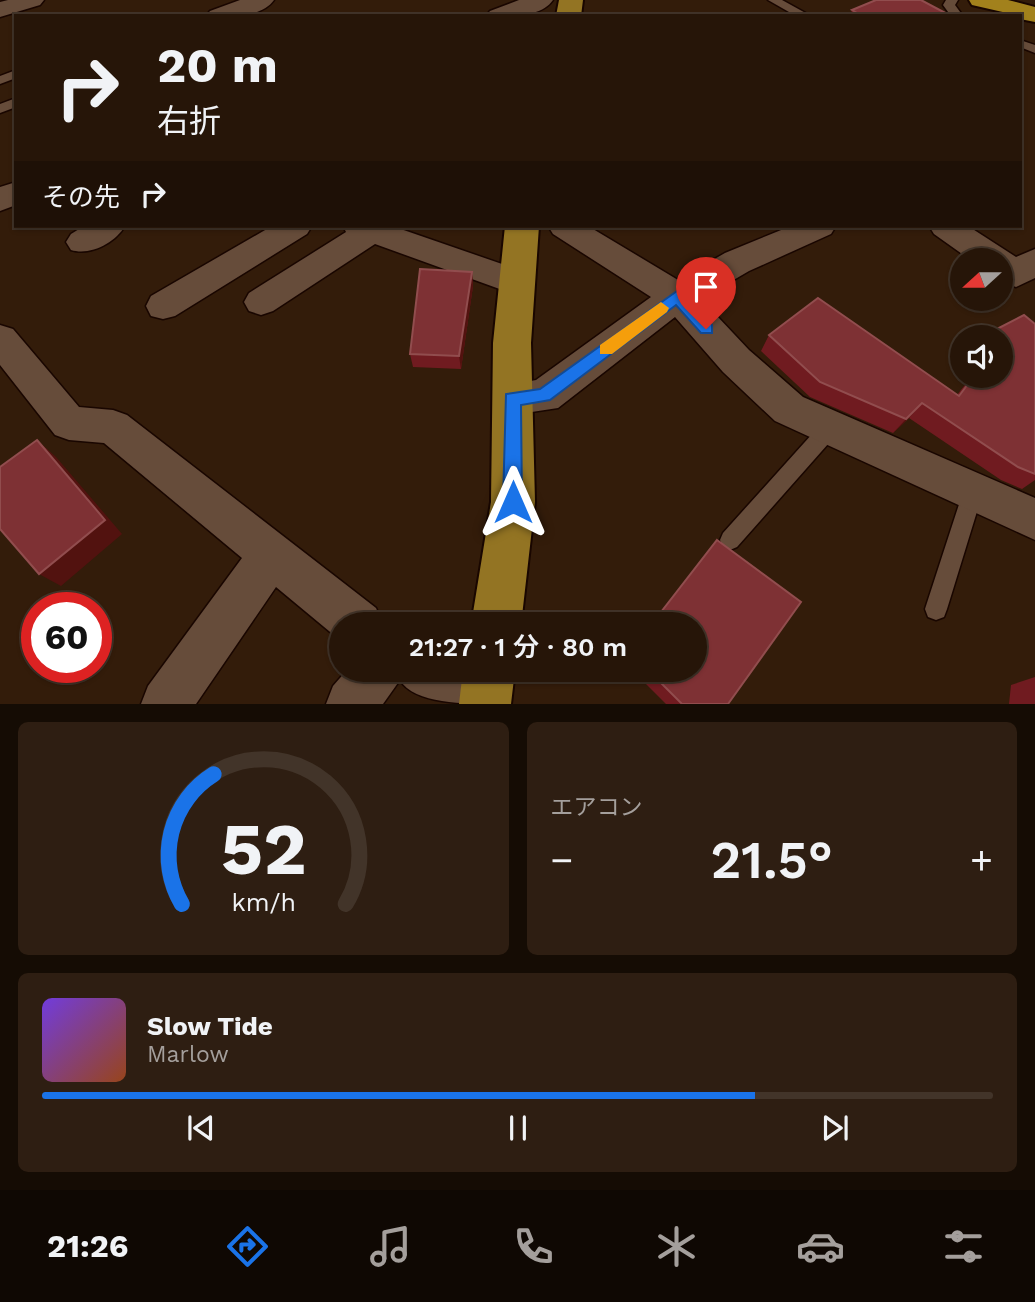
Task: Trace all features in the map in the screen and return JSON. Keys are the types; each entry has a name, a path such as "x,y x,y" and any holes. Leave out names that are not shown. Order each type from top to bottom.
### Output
{"highway":[{"path":"981,0 1035,15"}],"main road":[{"path":"498,612 513,502 512,399 516,282 522,228"},
{"path":"485,704 488,682"}],"street":[{"path":"224,14 262,0"},
{"path":"503,14 541,0"},
{"path":"163,306 293,228"},
{"path":"567,228 677,296 736,361 789,409 1035,519"},
{"path":"512,399 544,396 677,296 737,262 815,228"},
{"path":"948,228 978,248"},
{"path":"261,302 364,229 516,282"},
{"path":"1013,272 1016,274 1035,261"},
{"path":"0,339 69,423 113,427 343,612"},
{"path":"166,704 273,553"},
{"path":"351,704 369,682"},
{"path":"438,682 471,704"}],"lane":[{"path":"774,0 800,14"},
{"path":"730,540 829,429"},
{"path":"936,609 973,492"}],"building":[{"path":"876,0 921,0 947,14 859,14 852,10"},
{"path":"420,269 472,272 459,356 410,354"},
{"path":"818,298 959,396 965,388 1013,388 1013,325 1005,325 1024,315 1035,324 1035,474 1018,467 922,403 906,419 820,382 769,335"},
{"path":"37,440 105,520 39,574 0,529 0,467"},
{"path":"717,540 801,602 728,704 682,704 660,682 707,682 707,612 661,612"}],"slow traffic":[{"path":"606,349 661,308"}],"route":[{"path":"513,502 512,399 544,396 677,296 706,329"}]}
